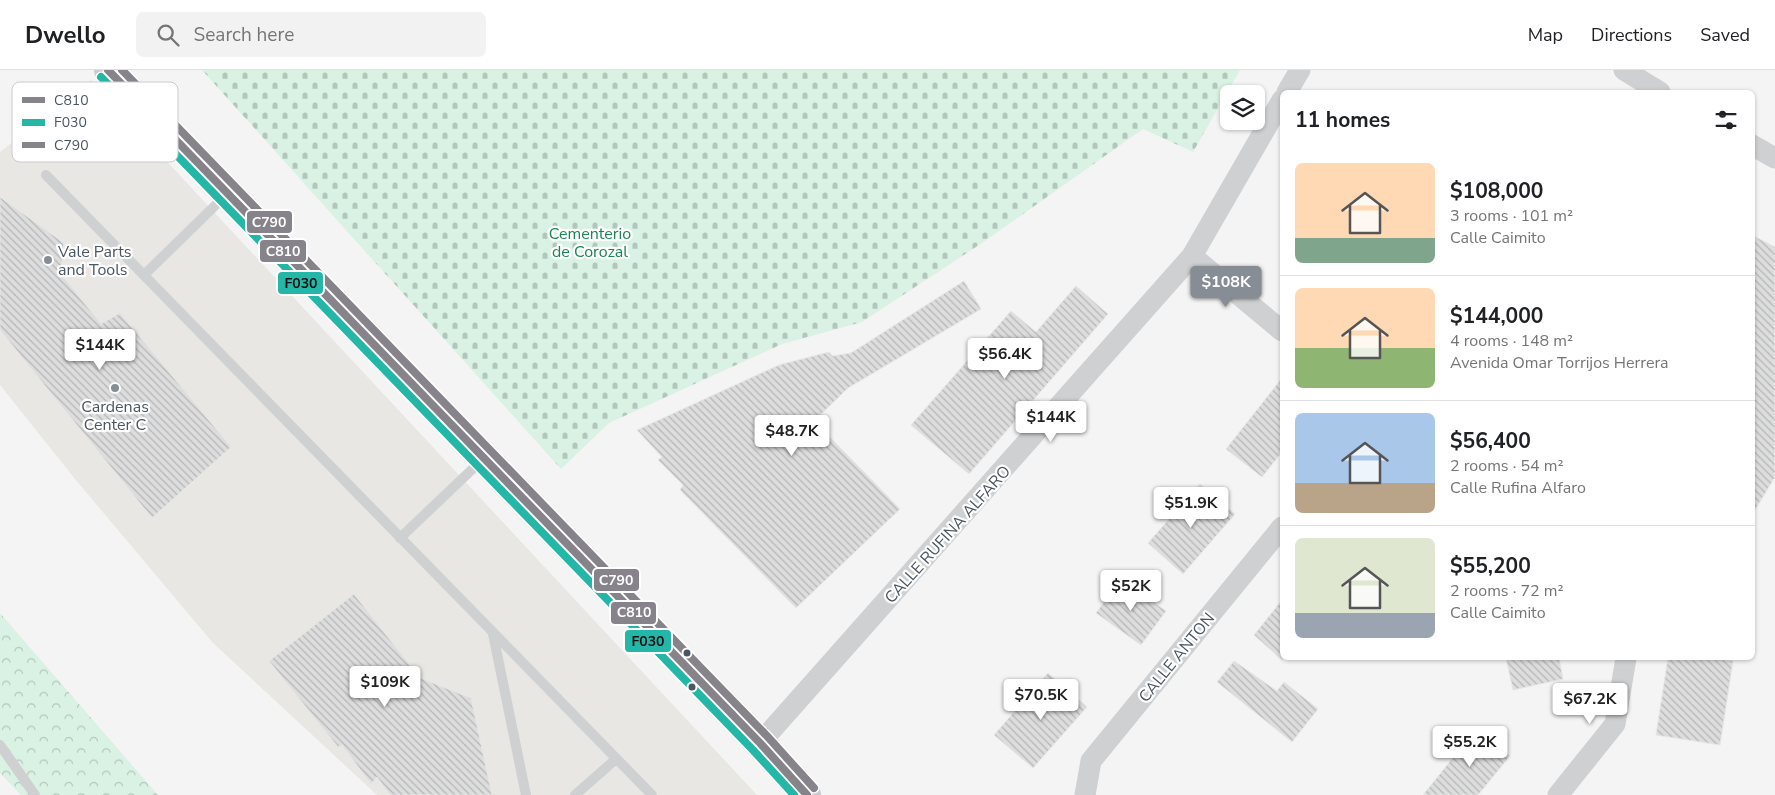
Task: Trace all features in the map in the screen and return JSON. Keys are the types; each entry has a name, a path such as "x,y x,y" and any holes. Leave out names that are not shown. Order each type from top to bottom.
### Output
{"main road":[{"path":"108,70 120,82"},
{"path":"178,143 760,744 806,795"}],"street":[{"path":"1288,90 1300,70"},
{"path":"1624,70 1657,90"},
{"name":"CALLE RUFINA ALFARO","path":"760,744 1192,256 1280,103"},
{"path":"1755,147 1775,158"},
{"path":"1192,256 1280,329"},
{"name":"CALLE ANTON","path":"1085,795 1091,761 1280,529"},
{"path":"1558,795 1615,724 1626,660"}],"lane":[{"path":"46,175 652,795"},
{"path":"144,275 227,194"},
{"path":"400,538 484,459"},
{"path":"493,633 526,795"},
{"path":"0,745 35,795"},
{"path":"575,795 616,759"}],"shaded area":[{"path":"12,143 12,162 167,162 757,795 377,795 213,643 75,479 0,385 0,152"}],"green space":[{"name":"Cementerio de Corozal","path":"202,70 1240,70 1231,85 1220,85 1220,105 1193,152 1143,129 982,243 862,322 782,344 609,423 561,469"},
{"path":"0,613 158,795 21,795 0,773"}],"building":[{"name":"Cardenas Center C","path":"0,197 64,243 61,274 101,324 120,313 231,447 152,518 0,330"},
{"path":"1755,237 1775,247 1775,477 1755,510"},
{"path":"964,281 981,309 848,388 814,421 900,509 796,608 680,490 683,485 658,460 662,457 637,430 779,365 829,352 833,356 851,353"},
{"path":"1076,286 1108,314 969,474 911,425 1011,311 1036,332"},
{"path":"1280,381 1280,454 1262,477 1226,449"},
{"path":"1200,484 1235,514 1183,574 1148,543"},
{"path":"1121,579 1166,611 1141,645 1096,613"},
{"path":"354,594 420,678 471,698 492,795 390,795 377,777 371,784 342,745 338,747 269,661"},
{"path":"1280,602 1280,658 1254,635"},
{"path":"1506,660 1559,660 1563,679 1513,690"},
{"path":"1668,660 1733,661 1720,745 1656,735"},
{"path":"1234,661 1277,691 1284,682 1318,709 1292,742 1217,682"},
{"path":"1048,673 1087,707 1033,768 994,735"},
{"path":"1476,729 1510,756 1478,795 1423,795"}],"transit line":[{"name":"C810","path":"108,70 120,82"},
{"name":"C790","path":"122,70 134,82"},
{"name":"F030","path":"101,77 106,82"},
{"name":"C790","path":"178,128 767,736 814,788"},
{"name":"C810","path":"178,142 760,743 807,795"},
{"name":"F030","path":"178,156 753,750 794,795"}],"place":[{"name":"Vale Parts and Tools","path":"48,260"},
{"name":"Cardenas Center C","path":"115,388"}]}
